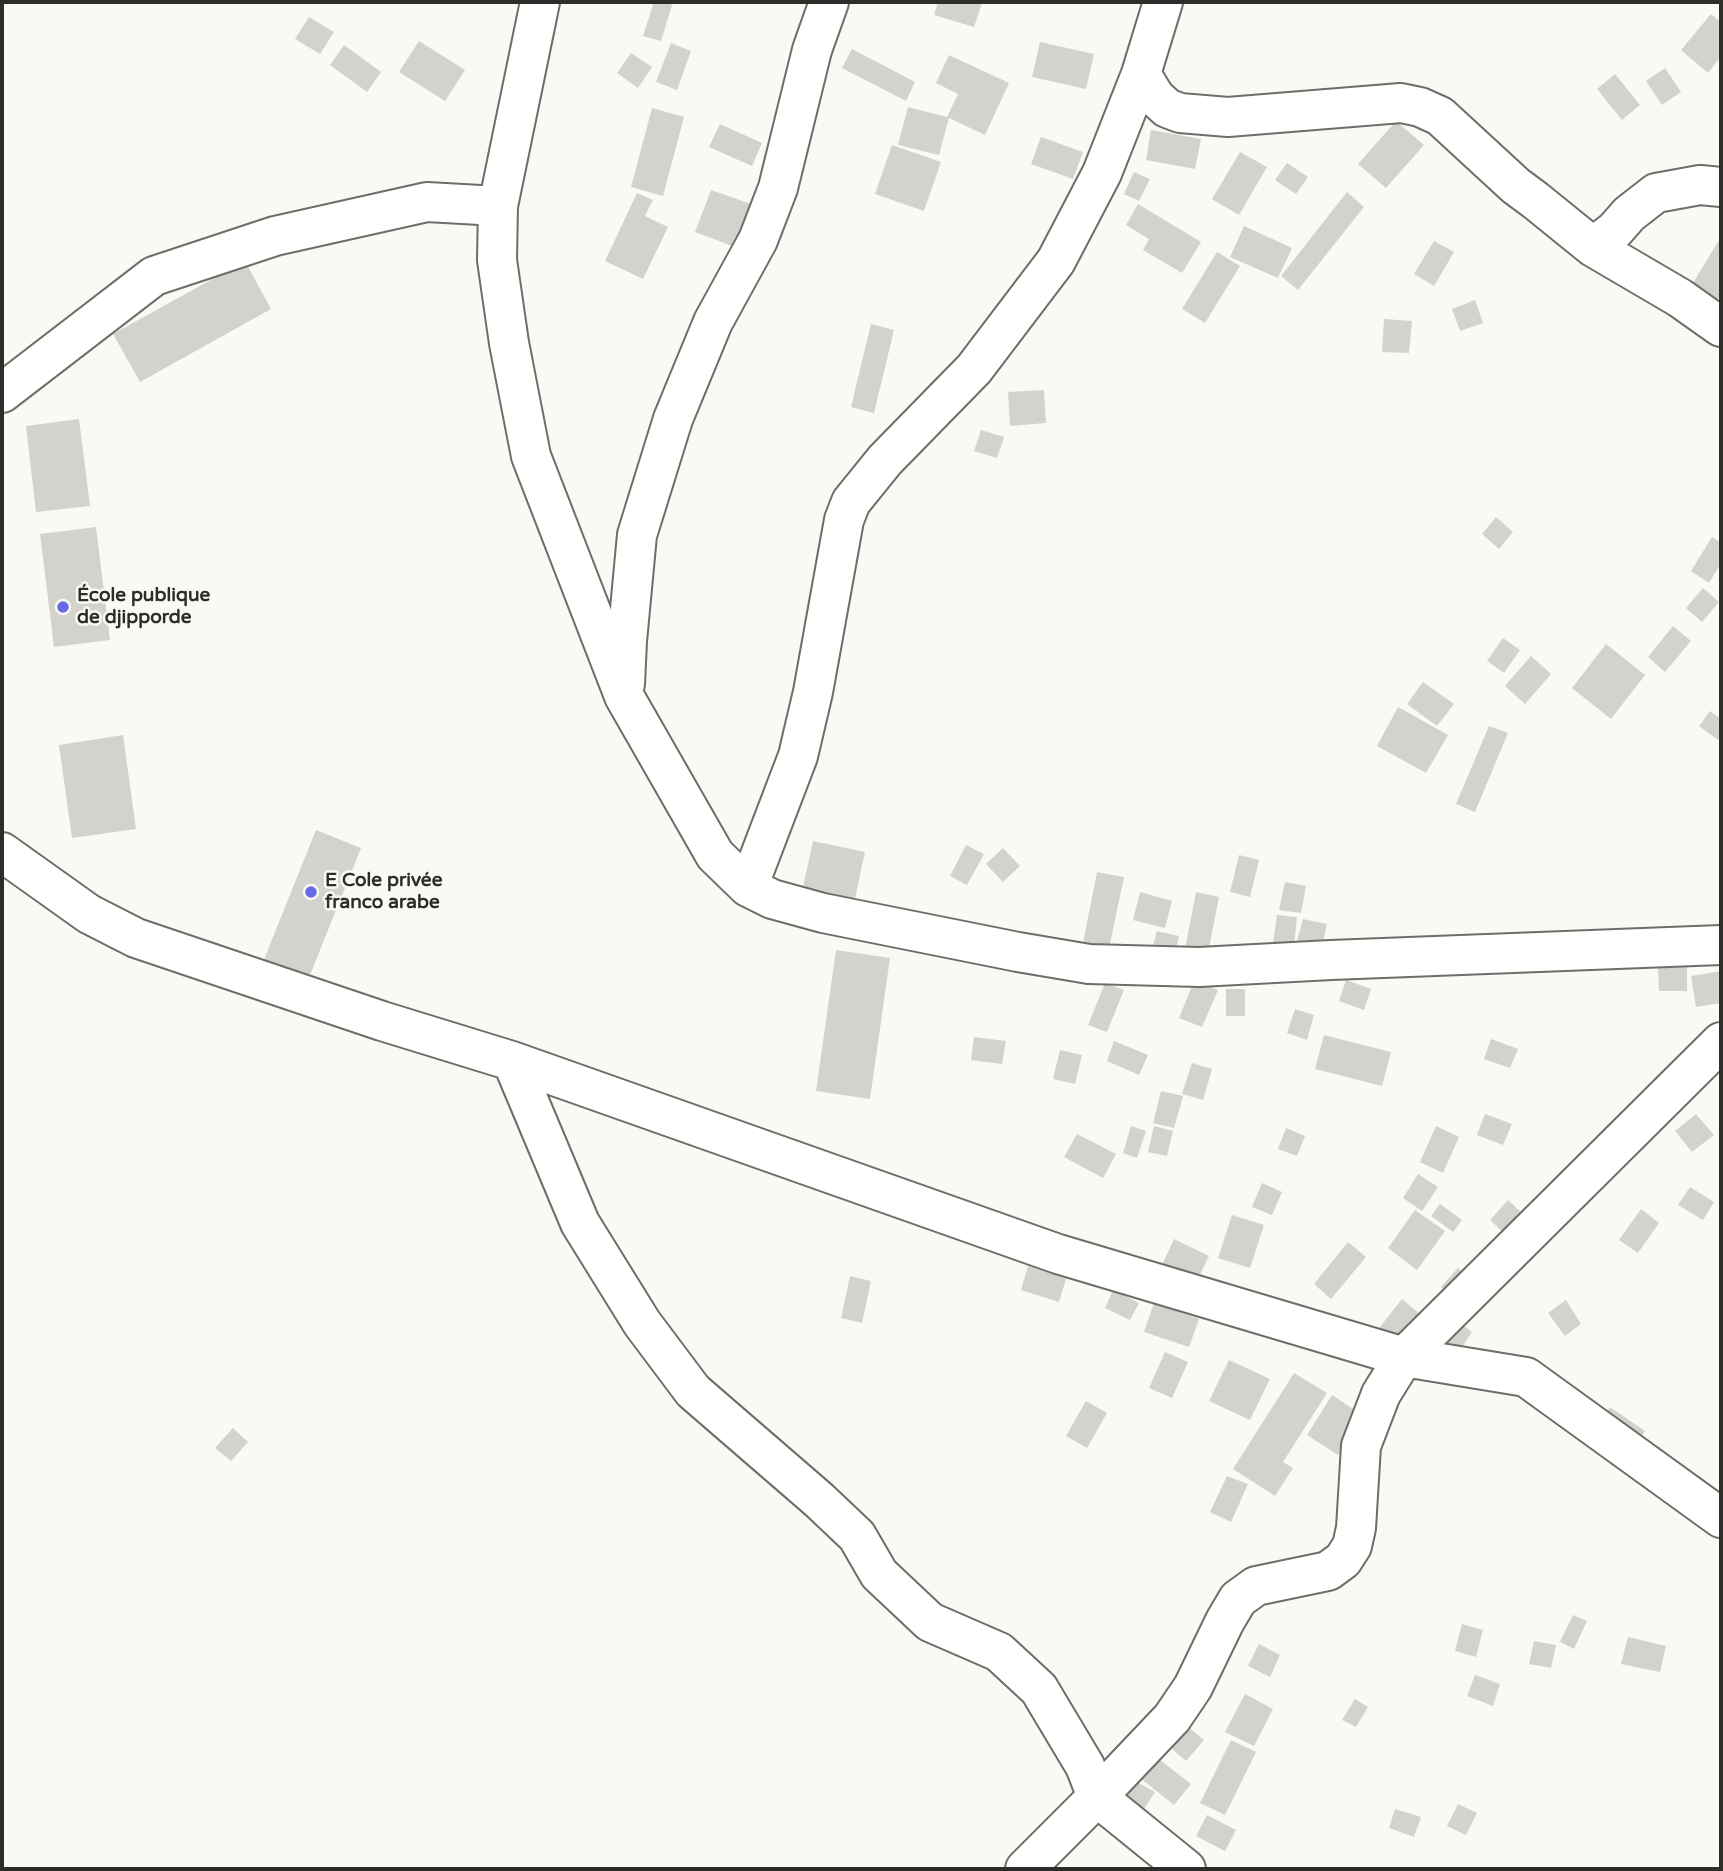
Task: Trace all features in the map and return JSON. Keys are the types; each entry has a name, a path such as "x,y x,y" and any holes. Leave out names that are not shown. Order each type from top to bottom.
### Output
{"street":[{"path":"540,2 498,206 497,260 509,343 531,456 624,696 715,855 748,887 772,899 823,913 1089,964 1199,967 1721,945"},
{"path":"624,696 626,641 637,536 673,419 713,322 758,240 779,188 812,50 829,2"},
{"path":"748,887 798,756 813,692 844,520 851,502 885,460 974,369 1056,261 1102,173 1141,74 1163,2"},
{"path":"1141,74 1167,108 1181,113 1228,117 1401,103 1420,107 1440,116 1516,187 1593,247 1680,298 1721,327"},
{"path":"1593,247 1656,193 1700,185 1721,187"},
{"path":"2,393 154,276 275,236 427,201 498,206"},
{"path":"2,852 89,914 136,938 382,1021 512,1061 1058,1254 1404,1357 1526,1377 1721,1518"},
{"path":"1025,1869 1172,1718 1192,1687 1238,1599 1256,1586 1328,1571 1343,1560 1352,1546 1356,1528 1361,1446 1381,1394 1404,1357 1721,1042"},
{"path":"512,1061 580,1223 642,1323 694,1391 857,1536 879,1574 930,1622 999,1652 1039,1689 1085,1766 1097,1797 1186,1869"}],"building":[{"path":"654,2 673,2 661,41 643,36"},
{"path":"938,2 982,3 974,27 934,15"},
{"path":"1711,14 1721,22 1721,56 1708,73 1681,50"},
{"path":"309,17 334,32 320,54 295,39"},
{"path":"419,41 465,70 445,101 399,72"},
{"path":"1040,42 1094,54 1086,89 1032,77"},
{"path":"671,43 691,51 677,90 656,82"},
{"path":"344,45 381,72 367,92 330,65"},
{"path":"852,49 915,82 906,101 842,68"},
{"path":"631,53 652,67 638,88 617,73"},
{"path":"949,55 1009,83 985,135 949,118 939,155 898,145 908,107 947,117 958,94 936,83"},
{"path":"1665,68 1681,92 1662,105 1646,81"},
{"path":"1615,74 1640,105 1622,120 1597,89"},
{"path":"652,108 684,117 663,196 631,187"},
{"path":"1396,121 1424,145 1386,188 1358,164"},
{"path":"720,124 762,143 752,166 709,147"},
{"path":"1151,130 1201,139 1195,169 1146,160"},
{"path":"1041,137 1083,152 1073,179 1031,164"},
{"path":"892,145 941,162 924,211 875,194"},
{"path":"1240,152 1267,167 1239,215 1212,199"},
{"path":"1287,163 1308,177 1296,194 1275,180"},
{"path":"1134,172 1150,179 1139,201 1124,194"},
{"path":"711,190 751,204 735,247 695,232"},
{"path":"1347,192 1364,207 1298,290 1281,276"},
{"path":"637,193 653,200 645,216 668,227 643,279 605,261"},
{"path":"1138,204 1201,242 1182,273 1143,250 1149,239 1126,225"},
{"path":"1244,226 1292,248 1278,278 1230,257"},
{"path":"1721,237 1721,293 1717,301 1691,286"},
{"path":"1434,241 1454,252 1434,286 1414,274"},
{"path":"1217,252 1240,266 1205,323 1182,309"},
{"path":"245,261 271,309 140,382 113,334"},
{"path":"1475,300 1483,323 1460,331 1452,309"},
{"path":"1384,319 1412,321 1409,353 1382,352"},
{"path":"871,324 894,330 874,413 851,407"},
{"path":"1044,390 1046,423 1010,426 1008,392"},
{"path":"79,419 90,506 36,512 26,426"},
{"path":"981,430 1004,437 997,458 974,451"},
{"path":"1496,517 1513,532 1499,549 1482,534"},
{"path":"96,527 110,640 54,647 40,534"},
{"path":"1712,537 1721,543 1721,563 1709,583 1691,571"},
{"path":"1703,588 1719,602 1702,622 1686,608"},
{"path":"1673,626 1691,641 1665,672 1648,657"},
{"path":"1503,638 1520,650 1504,673 1487,661"},
{"path":"1606,644 1645,675 1611,719 1572,688"},
{"path":"1531,656 1551,674 1525,704 1505,686"},
{"path":"1423,682 1454,704 1437,726 1407,704"},
{"path":"1398,707 1448,735 1426,773 1377,746"},
{"path":"1710,711 1721,719 1721,736 1718,740 1699,726"},
{"path":"1489,726 1508,733 1475,812 1456,804"},
{"path":"123,735 136,829 72,838 59,745"},
{"path":"316,830 361,848 306,985 261,967"},
{"path":"813,841 865,852 852,912 800,901"},
{"path":"966,845 984,854 967,885 950,876"},
{"path":"1003,848 1020,866 1003,882 986,864"},
{"path":"1239,855 1259,860 1250,897 1230,892"},
{"path":"1097,872 1124,877 1107,958 1081,953"},
{"path":"1285,882 1306,886 1301,913 1279,910"},
{"path":"1140,892 1172,901 1165,928 1133,920"},
{"path":"1196,892 1219,897 1207,958 1184,954"},
{"path":"1277,915 1297,917 1294,945 1273,943"},
{"path":"1303,919 1327,924 1322,947 1297,941"},
{"path":"1157,931 1179,936 1173,962 1150,956"},
{"path":"836,950 890,958 870,1099 816,1091"},
{"path":"1687,967 1687,991 1659,991 1658,968"},
{"path":"1721,971 1721,1003 1696,1007 1691,976"},
{"path":"1346,980 1371,989 1364,1010 1339,1001"},
{"path":"1194,981 1218,990 1202,1027 1179,1018"},
{"path":"1105,983 1124,990 1107,1032 1088,1025"},
{"path":"1226,989 1245,989 1245,1016 1226,1016"},
{"path":"1295,1009 1314,1015 1307,1040 1287,1033"},
{"path":"1324,1035 1391,1052 1382,1086 1315,1069"},
{"path":"974,1037 1006,1041 1002,1064 971,1060"},
{"path":"1491,1039 1518,1049 1510,1068 1484,1059"},
{"path":"1114,1041 1148,1055 1139,1075 1107,1061"},
{"path":"1060,1050 1082,1055 1075,1084 1053,1079"},
{"path":"1192,1063 1212,1069 1203,1100 1182,1094"},
{"path":"1161,1091 1183,1096 1174,1128 1153,1123"},
{"path":"1485,1114 1512,1124 1503,1145 1477,1135"},
{"path":"1696,1114 1714,1135 1692,1152 1675,1131"},
{"path":"1131,1126 1146,1131 1137,1158 1123,1153"},
{"path":"1154,1126 1173,1131 1167,1156 1148,1152"},
{"path":"1436,1126 1459,1137 1443,1173 1420,1162"},
{"path":"1286,1128 1305,1136 1297,1156 1278,1149"},
{"path":"1077,1134 1116,1154 1103,1178 1064,1157"},
{"path":"1418,1174 1438,1187 1422,1211 1403,1198"},
{"path":"1262,1183 1282,1192 1272,1215 1252,1207"},
{"path":"1690,1187 1714,1202 1703,1220 1678,1205"},
{"path":"1508,1200 1523,1214 1505,1234 1490,1220"},
{"path":"1440,1204 1462,1220 1453,1232 1431,1216"},
{"path":"1641,1209 1659,1223 1638,1253 1619,1240"},
{"path":"1415,1210 1445,1231 1417,1270 1388,1248"},
{"path":"1232,1215 1264,1225 1250,1268 1218,1258"},
{"path":"1174,1239 1209,1256 1197,1281 1162,1265"},
{"path":"1348,1242 1366,1257 1331,1299 1314,1284"},
{"path":"1028,1266 1066,1279 1059,1302 1021,1290"},
{"path":"1458,1268 1471,1280 1454,1299 1441,1287"},
{"path":"850,1276 871,1281 862,1323 841,1318"},
{"path":"1113,1290 1139,1303 1130,1320 1105,1308"},
{"path":"1402,1299 1427,1320 1403,1348 1379,1328"},
{"path":"1566,1300 1581,1324 1565,1336 1548,1313"},
{"path":"1154,1303 1199,1319 1189,1347 1144,1332"},
{"path":"1454,1319 1472,1332 1456,1356 1437,1343"},
{"path":"1165,1352 1188,1362 1172,1398 1149,1388"},
{"path":"1229,1360 1270,1379 1250,1420 1209,1401"},
{"path":"1294,1373 1327,1393 1283,1462 1293,1468 1275,1496 1233,1469"},
{"path":"1332,1395 1364,1416 1338,1455 1307,1435"},
{"path":"1086,1401 1107,1413 1087,1448 1066,1436"},
{"path":"1610,1407 1645,1431 1632,1450 1597,1427"},
{"path":"233,1428 248,1442 231,1461 215,1448"},
{"path":"1227,1476 1248,1484 1231,1522 1210,1512"},
{"path":"1573,1615 1587,1621 1574,1649 1560,1642"},
{"path":"1462,1624 1483,1630 1476,1657 1455,1651"},
{"path":"1628,1637 1666,1646 1660,1672 1621,1664"},
{"path":"1534,1641 1556,1645 1551,1668 1529,1664"},
{"path":"1259,1644 1280,1655 1270,1677 1248,1666"},
{"path":"1475,1675 1500,1684 1493,1706 1467,1696"},
{"path":"1245,1694 1273,1709 1254,1746 1225,1732"},
{"path":"1355,1699 1368,1707 1356,1727 1342,1720"},
{"path":"1181,1721 1204,1740 1186,1761 1164,1742"},
{"path":"1231,1740 1256,1752 1225,1815 1200,1803"},
{"path":"1151,1753 1191,1784 1174,1805 1135,1774"},
{"path":"1133,1780 1155,1792 1144,1809 1123,1797"},
{"path":"1458,1804 1477,1813 1466,1835 1447,1826"},
{"path":"1395,1809 1421,1817 1414,1837 1389,1828"},
{"path":"1207,1815 1236,1830 1225,1851 1196,1836"}],"place":[{"name":"École publique de djipporde","path":"63,607"},
{"name":"E Cole privée franco arabe","path":"311,892"}]}
